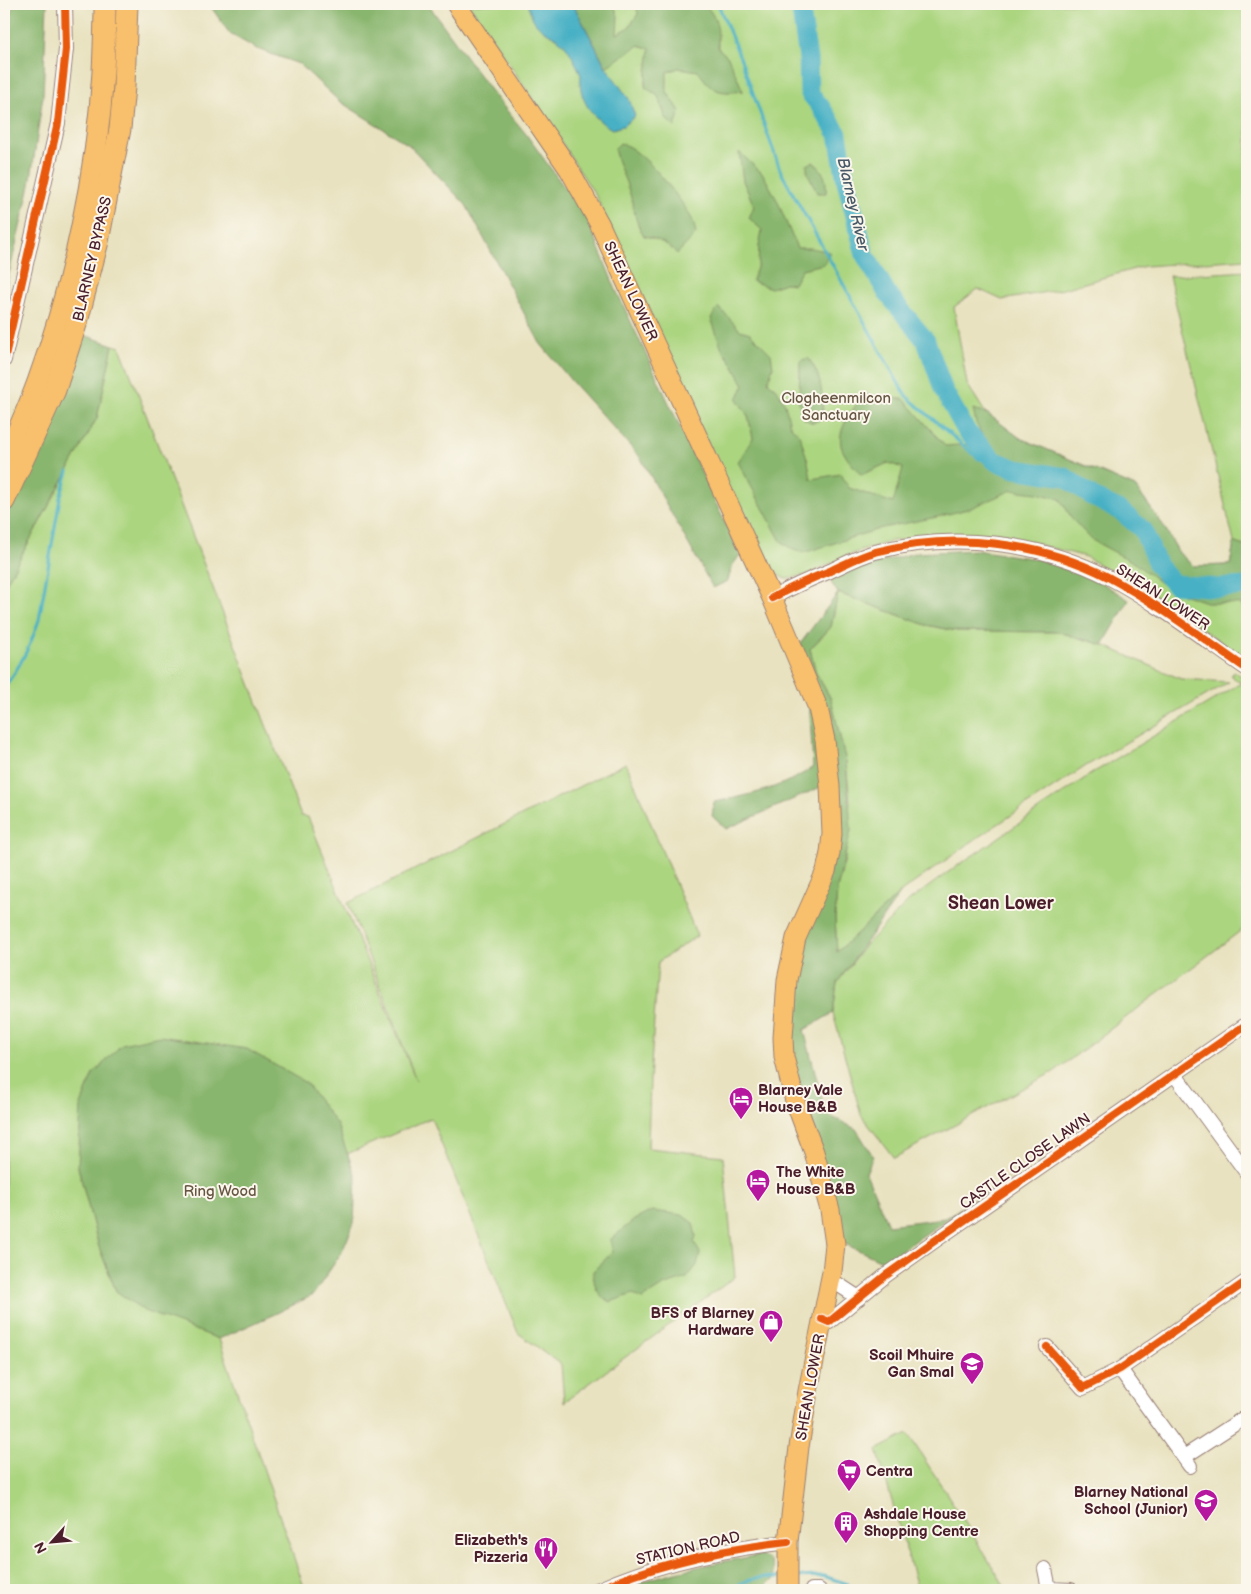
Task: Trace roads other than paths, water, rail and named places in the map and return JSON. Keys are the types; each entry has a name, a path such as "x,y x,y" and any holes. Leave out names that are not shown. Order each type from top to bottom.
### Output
{"highway":[{"name":"BLARNEY BYPASS","path":"4,462 38,383 61,310 79,240 96,144 103,72 105,4"},
{"name":"BLARNEY BYPASS","path":"4,501 55,390 78,318 98,241 120,129 124,87 127,4"},
{"path":"120,129 136,4"}],"main road":[{"name":"SHEAN LOWER","path":"456,4 585,195 618,261 772,598 818,708 825,740 830,786 832,834 830,853 826,871 796,938 787,980 783,1038 784,1056 795,1101 814,1152 830,1210 834,1244 830,1282 798,1448 788,1550 788,1589"}],"street":[{"path":"4,360 58,124 66,50 65,4"},
{"name":"SHEAN LOWER","path":"772,598 853,560 875,552 926,543 954,541 1006,545 1042,552 1074,562 1108,577 1158,608 1247,669"},
{"name":"CASTLE CLOSE LAWN","path":"822,1319 829,1322 886,1276 933,1242 1247,1024"},
{"path":"1175,1075 1247,1170"},
{"path":"1047,1347 1083,1388 1120,1369 1247,1280"},
{"path":"830,1282 836,1283 859,1298"},
{"path":"1120,1369 1187,1462 1247,1416"},
{"name":"STATION ROAD","path":"597,1590 625,1578 686,1560 759,1545 788,1550"},
{"path":"1045,1569 1049,1589 1071,1590"},
{"path":"812,1590 819,1590"}],"water":[{"path":"528,4 573,4 606,67 629,99 635,116 623,126 612,129 590,111 581,91 581,76 569,51 558,39 540,28 531,15"}],"waterway":[{"path":"718,4 742,62 781,172 905,395 979,459 995,461"},
{"name":"Blarney River","path":"800,4 808,59 809,92 838,134 846,181 865,255 887,293 926,341 944,391 967,432 995,461 1016,469 1065,477 1093,497 1122,512 1143,530 1158,566 1174,584 1218,588 1247,586"},
{"path":"4,687 24,655 39,620 60,498 68,471"},
{"path":"793,1577 823,1576 848,1584 850,1590"},
{"path":"732,1590 749,1580 782,1577"}],"place":[{"name":"Blarney Vale House B&B","path":"741,1120"},
{"name":"The White House B&B","path":"758,1202"},
{"name":"BFS of Blarney Hardware","path":"771,1343"},
{"name":"Scoil Mhuire Gan Smal","path":"972,1385"},
{"name":"Centra","path":"849,1492"},
{"name":"Blarney National School (Junior)","path":"1206,1522"},
{"name":"Ashdale House Shopping Centre","path":"846,1544"},
{"name":"Elizabeth's Pizzeria","path":"546,1570"}],"district":[{"name":"Shean Lower","path":"1001,903"}],"park label":[{"name":"Clogheenmilcon Sanctuary","path":"836,406"},
{"name":"Ring Wood","path":"220,1191"}]}
